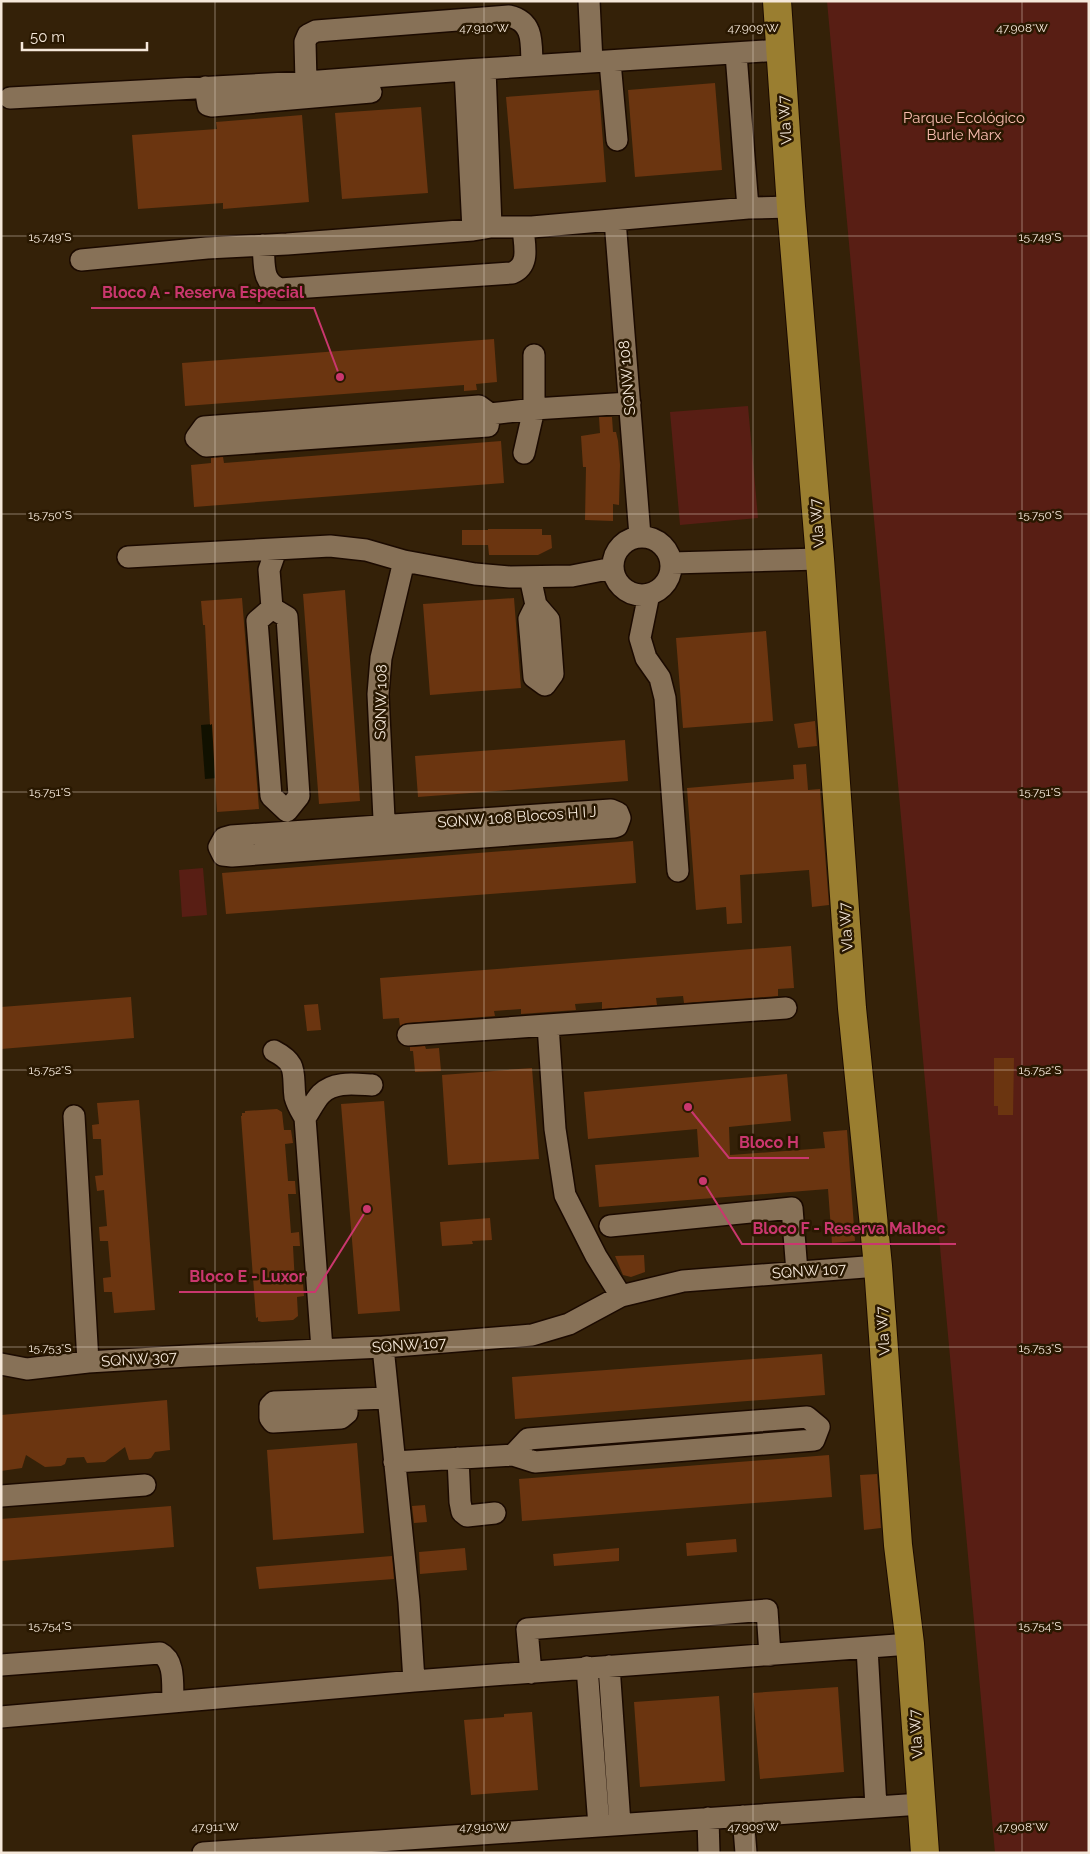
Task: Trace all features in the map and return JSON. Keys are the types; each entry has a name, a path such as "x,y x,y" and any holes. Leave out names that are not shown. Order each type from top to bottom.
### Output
{"main road":[{"name":"Vla W7","path":"777,1 852,1008 878,1266 898,1545 910,1644 925,1853"}],"street":[{"path":"589,1 617,140"},
{"path":"315,87 305,42 308,35 316,31 509,16 520,18 526,25 530,34 532,66"},
{"path":"10,98 205,87 315,87 411,74 781,50"},
{"path":"736,54 748,208"},
{"path":"475,69 482,229"},
{"path":"80,260 160,252 523,227 748,208 791,207"},
{"name":"SQNW 108","path":"615,220 640,536"},
{"path":"263,245 267,280 271,286 280,289 512,273 520,270 525,262 523,227"},
{"path":"524,453 534,409 534,355"},
{"path":"490,414 488,426 206,446 196,438 204,427 480,406 490,414 534,409 630,403"},
{"path":"640,536 650,537 663,545 671,563 669,577 662,588 650,594 636,595 625,590 616,580 613,568 614,556 622,545 632,538 640,536"},
{"path":"128,557 339,547 366,550 404,561 475,574 530,577 572,576 613,568"},
{"path":"272,608 269,570 276,550"},
{"path":"671,563 820,559"},
{"name":"SQNW 108","path":"385,836 378,694 381,658 404,561"},
{"path":"530,577 536,605"},
{"path":"650,594 640,638 646,658 660,678 664,698 678,871"},
{"path":"272,608 287,617 299,796 287,811 271,796 257,622 272,608"},
{"name":"SQNW 108 Blocos H I J","path":"385,836 231,836 224,838 219,847 223,855 232,856 385,836 611,810 618,812 620,818 617,826 614,827 385,836"},
{"path":"408,1035 786,1008"},
{"path":"548,1025 555,1129 565,1195 596,1256 621,1296"},
{"path":"274,1050 286,1057 293,1068 296,1102 305,1118 322,1349"},
{"path":"305,1118 320,1095 332,1087 345,1084 372,1085"},
{"path":"74,1116 88,1362"},
{"path":"610,1226 792,1208 797,1272"},
{"name":"SQNW 107","path":"188,1356 322,1349 383,1348 532,1335 569,1324 621,1296 682,1280 878,1266"},
{"path":"383,1348 409,1602 414,1681"},
{"name":"SQNW 307","path":"1,1364 27,1369 88,1362 188,1356"},
{"path":"347,1400 388,1398"},
{"path":"394,1462 513,1455 535,1462 814,1440 820,1427 807,1417 528,1439 513,1455"},
{"path":"458,1458 462,1512 467,1516 495,1513"},
{"path":"1,1496 145,1485"},
{"path":"531,1673 527,1628 767,1610 770,1655"},
{"path":"1,1717 587,1667 910,1644"},
{"path":"867,1648 876,1807"},
{"path":"1,1665 160,1653 166,1656 170,1662 173,1702"},
{"path":"609,1666 609,1825"},
{"path":"587,1667 609,1825"},
{"path":"203,1853 403,1846 609,1825 921,1804"},
{"path":"743,1816 746,1853"},
{"path":"708,1818 709,1853"}],"green space":[{"name":"Parque Ecológico Burle Marx","path":"827,1 1089,1 1089,1853 995,1853"},
{"path":"748,406 758,518 680,525 670,412"},
{"path":"203,868 207,915 182,917 179,870"}],"shaded area":[{"path":"213,724 217,778 205,779 201,725"}],"building":[{"path":"715,83 722,170 635,177 628,90"},
{"path":"599,90 606,182 514,189 506,97"},
{"path":"421,107 428,193 342,199 335,113"},
{"path":"302,115 309,202 223,209 223,203 138,209 132,135 217,129 216,122"},
{"path":"494,339 497,382 476,384 477,390 464,391 464,385 185,406 182,363"},
{"path":"599,417 612,417 613,432 616,432 618,441 620,465 619,505 613,504 613,521 585,520 586,467 583,467 581,436 600,433"},
{"path":"501,441 504,483 194,507 191,465 211,463 211,458 223,457 224,463"},
{"path":"542,529 542,535 551,535 552,548 538,555 489,555 488,545 462,545 462,530"},
{"path":"345,590 360,801 319,804 303,594"},
{"path":"242,598 259,809 217,812 205,625 203,625 201,601"},
{"path":"514,598 521,688 430,695 423,604"},
{"path":"766,631 773,721 683,728 676,638"},
{"path":"815,721 817,746 798,748 794,724"},
{"path":"625,740 628,781 418,797 415,756"},
{"path":"806,764 808,790 820,789 829,905 812,907 809,870 740,875 742,923 727,924 726,907 696,910 687,788 794,779 793,765"},
{"path":"633,841 636,883 226,914 222,873"},
{"path":"791,946 794,988 778,989 778,996 684,1003 683,996 656,998 657,1005 602,1009 602,1002 575,1004 576,1010 521,1014 521,1009 494,1011 495,1016 407,1023 400,1026 399,1018 383,1019 380,978"},
{"path":"131,997 134,1038 1,1049 1,1007"},
{"path":"318,1004 321,1030 307,1031 304,1005"},
{"path":"425,1046 426,1049 439,1048 441,1071 415,1072 413,1051 410,1051 410,1047"},
{"path":"994,1058 1014,1058 1013,1115 998,1115 998,1106 994,1106"},
{"path":"532,1068 539,1159 448,1165 442,1075"},
{"path":"787,1074 791,1121 729,1127 730,1155 825,1148 823,1132 847,1130 855,1241 832,1243 828,1189 599,1207 595,1165 699,1157 697,1129 588,1139 584,1092"},
{"path":"139,1100 155,1310 114,1313 112,1292 104,1292 103,1278 111,1277 108,1241 100,1241 99,1227 107,1226 104,1190 97,1191 95,1176 103,1175 101,1139 93,1139 92,1125 99,1124 97,1103"},
{"path":"384,1101 400,1311 358,1314 341,1104"},
{"path":"277,1109 282,1112 284,1130 291,1130 293,1143 285,1144 288,1181 295,1181 296,1194 288,1194 291,1233 299,1232 300,1246 293,1246 295,1284 303,1283 304,1296 297,1297 298,1316 293,1320 262,1322 258,1321 258,1317 256,1318 241,1116 245,1111"},
{"path":"490,1218 492,1240 472,1241 473,1244 442,1246 440,1222"},
{"path":"644,1255 645,1272 631,1277 623,1275 615,1256"},
{"path":"822,1354 825,1395 515,1419 512,1377"},
{"path":"167,1400 170,1450 155,1452 148,1459 129,1460 125,1447 105,1462 87,1463 84,1457 67,1458 65,1464 61,1466 45,1467 26,1455 22,1468 1,1471 1,1415"},
{"path":"357,1443 364,1533 273,1540 267,1450"},
{"path":"829,1455 832,1497 522,1521 519,1479"},
{"path":"877,1474 881,1528 864,1530 860,1475"},
{"path":"425,1505 427,1522 414,1523 412,1506"},
{"path":"171,1506 174,1547 1,1561 1,1519"},
{"path":"736,1539 737,1552 687,1556 686,1543"},
{"path":"465,1548 467,1570 420,1574 419,1552"},
{"path":"619,1548 619,1561 554,1566 553,1554"},
{"path":"392,1556 394,1579 259,1589 256,1567"},
{"path":"838,1687 844,1772 760,1779 753,1693"},
{"path":"719,1696 725,1781 640,1787 634,1702"},
{"path":"532,1712 538,1790 471,1795 464,1720 504,1717 504,1714"}],"place":[{"name":"Bloco A - Reserva Especial","path":"340,377"},
{"name":"Bloco H","path":"688,1107"},
{"name":"Bloco F - Reserva Malbec","path":"703,1181"},
{"name":"Bloco E - Luxor","path":"367,1209"}]}
